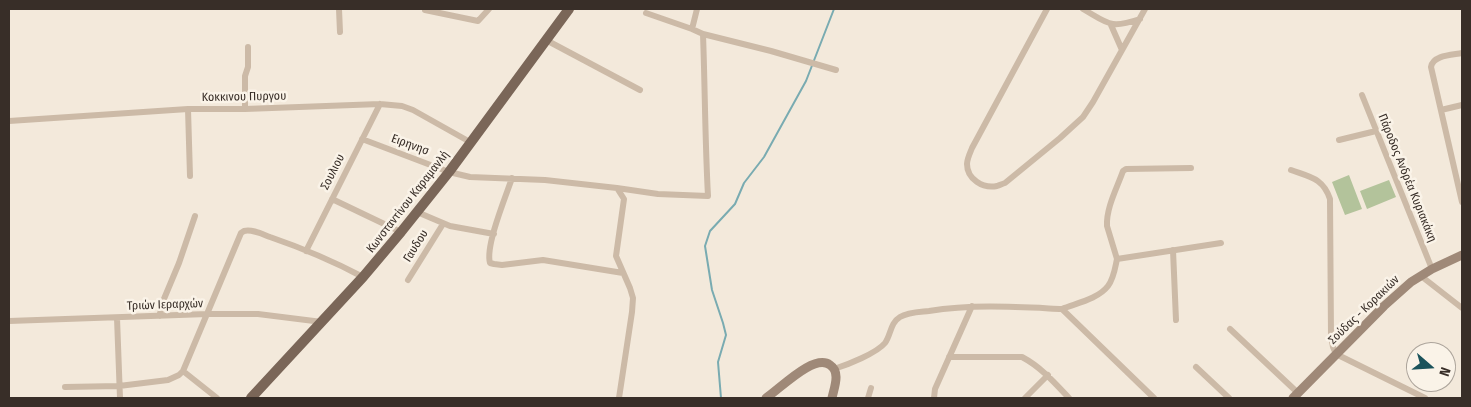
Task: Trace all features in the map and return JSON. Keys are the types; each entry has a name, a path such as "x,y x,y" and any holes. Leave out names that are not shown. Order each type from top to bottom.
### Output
{"main road":[{"name":"Κωνσταντίνου Καραμανλή","path":"251,398 364,277 401,232 449,172 569,9"},
{"name":"Σούδας - Κορακιών","path":"1296,396 1384,306 1411,282 1432,269 1462,255"},
{"path":"766,398 819,362 825,362 834,369 836,379 832,398"}],"street":[{"path":"339,9 340,32"},
{"path":"425,10 478,21 489,9"},
{"path":"692,29 697,9"},
{"path":"1047,9 972,148 967,164 968,172 978,183 989,186 1004,183 1083,117 1145,9"},
{"path":"1083,9 1111,25 1140,19"},
{"path":"646,13 703,34 836,70"},
{"path":"1111,25 1122,50"},
{"name":"Ειρηνησ","path":"362,139 449,172 470,177 573,182 658,194 708,196 703,34"},
{"path":"546,40 640,90"},
{"path":"246,109 245,76 248,67 248,47"},
{"path":"1462,53 1436,59 1432,62 1431,67 1462,202"},
{"name":"Πάροδος Ανδρέα Κυριακάκη","path":"1362,95 1432,269"},
{"name":"Κοκκινου Πυργου","path":"9,121 188,109 246,109 380,104 402,106 413,110 470,142"},
{"name":"Σουλιου","path":"306,250 380,104"},
{"path":"1441,110 1462,105"},
{"path":"188,109 190,176"},
{"path":"1339,140 1376,131"},
{"path":"834,369 848,365 885,343 896,320 900,316 907,314 972,306 1062,309 1098,294 1108,286 1113,277 1117,259 1107,221 1108,211 1123,171 1126,169 1191,168"},
{"path":"1291,170 1318,180 1327,191 1330,199 1331,336 1336,354 1425,398"},
{"path":"512,178 494,234 489,257 490,263 502,265 543,260 623,273"},
{"path":"617,188 624,199 616,256 633,298 618,398"},
{"path":"332,199 401,232"},
{"path":"416,212 456,228 494,234"},
{"path":"160,316 161,306 179,263 194,216"},
{"name":"Γαυδου","path":"408,280 443,224"},
{"path":"66,387 119,386 168,380 179,375 183,371 244,231 252,231 306,250 364,277"},
{"path":"1117,259 1221,244"},
{"path":"1173,250 1176,320"},
{"path":"1421,276 1462,308"},
{"path":"934,398 935,389 972,306"},
{"path":"1062,309 1154,398"},
{"name":"Τριών Ιεραρχών","path":"9,321 207,314 269,315 323,322"},
{"path":"118,318 120,398"},
{"path":"1230,329 1296,396"},
{"path":"949,358 1022,357 1048,375 1069,398"},
{"path":"1196,367 1229,398"},
{"path":"183,371 217,398"},
{"path":"1025,398 1048,375"},
{"path":"868,398 871,388"}],"green space":[{"path":"1349,175 1362,209 1345,215 1332,182"},
{"path":"1389,180 1396,197 1367,209 1360,191"}],"waterway":[{"path":"721,398 718,362 726,335 712,290 705,246 710,231 735,204 744,183 764,157 806,81 834,9"}]}
